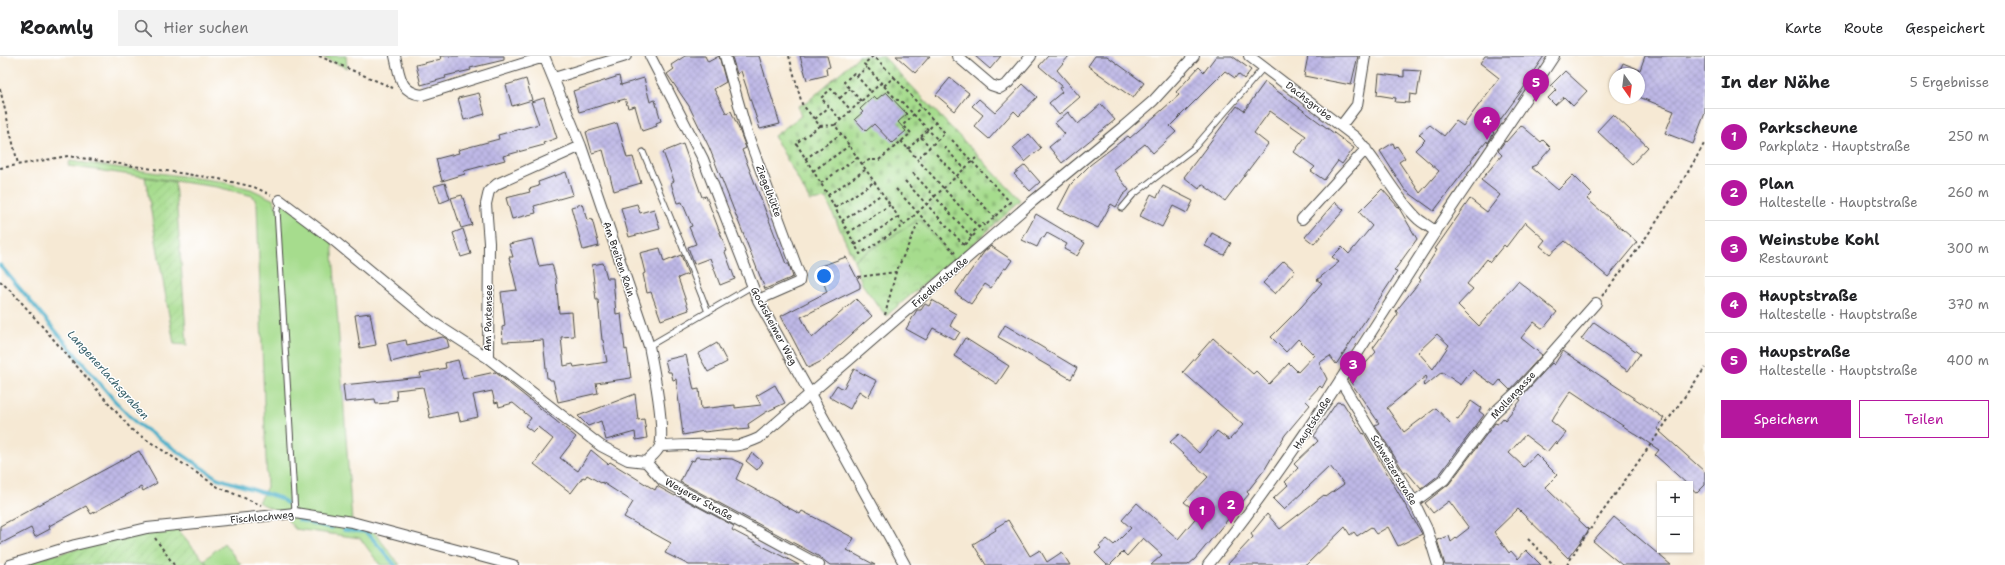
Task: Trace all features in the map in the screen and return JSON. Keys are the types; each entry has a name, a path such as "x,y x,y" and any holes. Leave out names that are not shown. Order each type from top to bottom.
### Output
{"street":[{"path":"395,56 404,86"},
{"path":"554,78 626,56"},
{"name":"Gochsheimer Weg","path":"650,56 703,159 758,300 905,565"},
{"name":"Ziegelhütte","path":"725,56 747,133 800,276 799,282 758,300"},
{"path":"957,56 991,85 1000,88 1008,83 1031,56"},
{"name":"Friedhofstraße","path":"660,446 710,445 730,448 744,445 759,438 811,395 1027,206 1153,101 1194,56"},
{"name":"Dachsgrube","path":"1249,56 1341,126 1366,149 1418,219 1436,232"},
{"path":"1341,126 1357,105 1365,56"},
{"name":"Hauptstraße","path":"1208,565 1268,488 1302,439 1436,232 1554,56"},
{"name":"Am Breiten Rain","path":"404,86 411,93 422,95 544,57 581,146 649,346 655,376 661,436 660,446"},
{"name":"Am Partensee","path":"488,358 489,243 486,204 489,191 497,184 581,146"},
{"path":"1302,219 1366,149"},
{"name":"Am Partensee","path":"280,200 332,238 431,321 488,358"},
{"name":"Mollengasse","path":"1414,502 1444,480 1495,412 1520,389 1596,303"},
{"path":"488,358 601,446 628,460 646,462 654,456 660,446"},
{"name":"Schweizerstraße","path":"1340,380 1414,502 1427,529 1438,565"},
{"name":"Weyerer Straße","path":"646,462 662,480 819,565"},
{"name":"Fischlochweg","path":"10,565 75,545 147,528 295,513 352,522 509,565"}],"lane":[{"path":"1122,208 1133,195 1195,147 1264,66"},
{"path":"643,152 708,312"},
{"path":"280,200 277,210 295,513"},
{"path":"649,346 752,286"}],"path":[{"path":"319,56 395,89 404,86"},
{"path":"789,56 802,104 820,126"},
{"path":"917,159 938,140 945,133 874,56 864,64 896,100 900,100 938,140"},
{"path":"857,76 867,67"},
{"path":"861,101 844,82 854,73 871,92"},
{"path":"884,86 894,77"},
{"path":"881,83 835,125 820,126 796,143 828,195 860,254 904,225 976,158"},
{"path":"0,89 18,164"},
{"path":"841,120 821,98 831,89 851,110"},
{"path":"840,98 850,89"},
{"path":"815,120 829,107"},
{"path":"862,164 869,160 879,160 911,133 903,124 921,107"},
{"path":"908,149 936,122"},
{"path":"835,125 904,225"},
{"path":"805,159 841,134"},
{"path":"921,137 930,147"},
{"path":"896,190 955,253 964,245 976,233 974,231 983,224 984,226 1010,202 952,140"},
{"path":"901,141 979,228"},
{"path":"1596,303 1623,271 1705,142"},
{"path":"813,171 849,146"},
{"path":"944,147 964,169"},
{"path":"936,154 994,217"},
{"path":"0,168 68,156 219,178 254,187 280,200"},
{"path":"821,183 857,158"},
{"path":"828,195 865,170"},
{"path":"914,173 972,237"},
{"path":"905,181 964,245"},
{"path":"835,208 874,182"},
{"path":"842,221 882,194"},
{"path":"848,233 890,205"},
{"path":"855,245 898,217"},
{"path":"883,322 896,272 918,224"},
{"path":"858,277 896,272"},
{"path":"0,281 15,295 132,430 218,487 283,514"},
{"path":"1567,565 1705,368"},
{"path":"147,528 174,565"},
{"path":"1528,539 1554,565"}],"green space":[{"path":"320,56 346,56 347,68"},
{"path":"859,56 883,56 1021,201 954,261 920,219 854,260 826,199 810,201 774,136 801,116 798,106 806,103"},
{"path":"70,161 218,181 251,189 274,200 277,209 280,200 332,239 352,522 370,527 400,565 380,565 360,538 295,529 283,514 258,502 267,487 257,204 253,196 217,187 68,166"},
{"path":"145,177 175,182 187,345 174,344"},
{"path":"920,219 953,259 886,316 862,284 854,260"},
{"path":"173,525 208,565 13,565"},
{"path":"224,543 241,565 208,565 204,560"}],"building":[{"path":"440,56 504,56 504,60 470,68 471,70 445,76 446,78 421,85 416,65 441,59"},
{"path":"685,56 705,56 708,62 719,56 726,82 714,89 726,113 731,111 739,129 746,148 742,150 786,264 789,264 793,277 765,289 709,147 689,106 667,74 674,69 671,65"},
{"path":"759,56 780,124 760,129 741,71 737,74 732,57"},
{"path":"800,56 827,56 830,67 826,68 827,75 807,80"},
{"path":"896,56 930,56 915,73"},
{"path":"975,56 1001,56 990,69"},
{"path":"1048,56 1069,56 1057,70 1080,97 1059,115 1049,103 1062,92 1059,88 1062,86 1039,66"},
{"path":"1095,56 1107,56 1144,83 1133,98 1088,66"},
{"path":"1216,56 1232,56 1251,70 1244,79 1238,74 1235,78 1225,71 1170,126 1176,132 1153,153 1145,144 1113,169 1129,190 1123,195 1116,207 1111,204 1098,228 1058,209 1071,184 1090,165 1128,136 1130,138 1179,95 1176,92 1199,67 1204,72"},
{"path":"1308,56 1358,56 1351,85 1304,76"},
{"path":"1485,56 1544,56 1524,85 1525,86 1492,131 1494,133 1488,143 1487,141 1471,160 1472,161 1434,211 1405,190 1380,151 1393,143 1395,148 1397,146 1405,158 1399,162 1420,193 1439,171 1415,150 1425,140 1419,134 1430,125 1444,136 1456,121 1463,126 1499,78 1480,63"},
{"path":"1645,56 1705,56 1705,113 1693,144 1665,133 1674,111 1645,99 1645,68 1641,68"},
{"path":"1623,63 1635,68 1621,68"},
{"path":"1404,70 1421,71 1417,95 1410,94 1409,103 1395,102 1396,98 1377,95 1379,74 1404,77"},
{"path":"1565,71 1587,91 1573,106 1564,97 1555,105 1548,98 1556,90 1551,85"},
{"path":"619,76 621,85 644,78 650,102 655,100 661,121 656,123 657,126 642,131 635,106 628,108 625,99 579,112 573,91"},
{"path":"950,78 969,93 955,111 936,95"},
{"path":"526,79 532,100 512,106 506,85"},
{"path":"1265,82 1354,148 1342,164 1338,161 1324,180 1311,171 1315,167 1294,152 1306,136 1270,111 1254,133 1268,144 1225,201 1202,184 1199,189 1184,177 1237,106 1244,111"},
{"path":"1023,84 1037,97 1019,116 1014,111 989,139 974,126 983,115 972,106 979,99 995,113"},
{"path":"886,92 907,114 898,122 906,131 892,143 874,124 866,131 855,119 863,112 860,109 874,96 877,99"},
{"path":"479,93 485,114 464,120 458,98"},
{"path":"544,98 557,138 543,143 544,145 503,156 505,160 464,171 465,174 442,181 436,159 459,153 458,150 499,139 498,135 539,124 531,102"},
{"path":"1101,104 1115,120 1062,163 1049,147 1065,134 1055,123 1068,112 1078,124"},
{"path":"1613,114 1648,147 1632,164 1597,131"},
{"path":"617,123 627,158 633,157 641,183 614,191 603,150 592,153 586,132"},
{"path":"1521,125 1541,142 1543,140 1551,148 1536,165 1531,167 1558,190 1573,175 1592,194 1587,199 1637,242 1608,277 1565,241 1550,254 1540,246 1545,240 1525,222 1506,247 1504,245 1490,262 1487,259 1467,284 1473,289 1458,305 1479,326 1518,281 1557,312 1543,329 1534,322 1521,338 1542,355 1510,390 1500,380 1495,386 1472,370 1461,385 1442,372 1425,386 1423,384 1427,378 1426,376 1387,408 1404,432 1436,408 1451,424 1456,419 1458,420 1471,401 1481,408 1479,411 1484,415 1439,475 1421,489 1406,471 1404,472 1375,425 1379,423 1349,380 1376,352 1373,348 1398,314 1396,311 1421,280 1419,278 1437,250 1435,249 1470,199 1487,212 1500,195 1481,180 1502,155 1498,151 1505,141 1506,142","holes":["1437,334 1449,345 1433,369 1418,352"]},
{"path":"1029,134 1041,148 1025,162 1013,148"},
{"path":"683,144 702,197 706,196 727,251 725,252 735,279 720,285 710,258 694,264 688,247 696,244 689,227 692,226 682,202 677,203 671,183 674,181 663,152"},
{"path":"1025,165 1040,182 1030,191 1014,174"},
{"path":"566,172 573,195 534,206 536,213 512,219 506,198 530,192 529,189 539,186 538,182"},
{"path":"445,183 450,199 440,203 434,186"},
{"path":"1163,186 1193,201 1187,213 1173,206 1162,227 1140,216 1151,194 1157,197"},
{"path":"1382,189 1399,208 1417,239 1394,271 1397,272 1337,363 1336,364 1330,356 1319,363 1327,379 1322,388 1320,386 1306,401 1310,405 1285,435 1265,469 1247,492 1249,494 1195,559 1188,565 1151,565 1162,555 1143,538 1127,556 1123,552 1110,565 1107,565 1095,553 1101,548 1099,546 1107,539 1114,545 1131,528 1122,520 1137,503 1178,539 1199,514 1184,502 1208,477 1170,442 1179,434 1199,453 1217,431 1229,440 1243,425 1183,372 1213,338 1253,374 1256,371 1269,384 1289,363 1298,372 1314,355 1298,339 1286,352 1271,337 1302,306 1322,283 1317,280 1339,262 1332,257 1342,247 1349,254 1372,226 1359,212"},
{"path":"462,195 472,225 461,228 451,198"},
{"path":"1335,202 1344,210 1314,244 1305,237"},
{"path":"582,204 587,220 592,219 599,246 583,250 571,207"},
{"path":"637,204 640,213 654,209 660,229 629,237 621,208"},
{"path":"1036,214 1085,243 1077,256 1064,249 1067,244 1047,233 1044,238 1042,237 1037,247 1022,240"},
{"path":"463,229 471,254 461,257 453,233"},
{"path":"1212,233 1231,243 1224,255 1205,246"},
{"path":"532,239 539,266 552,264 556,279 559,313 572,312 574,336 561,337 564,366 573,364 574,367 607,362 602,340 598,300 596,300 592,265 603,263 607,278 613,278 616,314 621,313 625,350 627,349 631,378 596,383 598,393 558,402 553,380 547,378 543,340 503,342 502,327 505,326 501,292 517,290 509,257 513,257 509,244"},
{"path":"991,246 1012,260 1006,269 1004,268 991,288 985,284 971,304 955,293 984,252"},
{"path":"660,248 664,262 681,255 688,274 678,278 689,310 661,320 651,292 647,293 643,274 645,273 640,253"},
{"path":"846,257 860,284 860,288 801,317 812,338 856,299 872,316 822,361 808,368 781,316 827,292 818,267"},
{"path":"1284,261 1295,271 1275,294 1263,283"},
{"path":"932,300 956,314 950,326 960,332 955,340 933,328 926,340 906,329 917,310 921,310 925,304 929,306"},
{"path":"370,313 376,345 360,348 355,315"},
{"path":"1594,322 1640,354 1628,371 1581,339"},
{"path":"1005,325 1077,368 1071,379 998,337"},
{"path":"443,337 447,339 449,347 391,362 387,344 406,340 407,345"},
{"path":"965,338 1009,366 997,384 954,356"},
{"path":"717,343 727,362 708,372 698,354"},
{"path":"1563,351 1664,418 1657,429 1705,472 1705,485 1697,493 1693,490 1693,481 1684,481 1655,455 1659,450 1571,391 1551,421 1566,433 1557,444 1555,442 1547,452 1525,435 1509,453 1524,467 1536,454 1557,475 1545,487 1589,530 1568,558 1518,509 1494,532 1509,553 1511,551 1518,559 1526,550 1541,565 1445,565 1437,540 1449,536 1451,542 1469,528 1449,501 1433,513 1425,503 1449,484 1495,423 1498,424 1503,418 1505,420 1521,400 1519,399 1552,363 1554,365"},
{"path":"686,355 694,390 699,389 701,409 735,405 735,408 761,405 756,396 775,385 785,403 766,412 748,424 749,429 738,430 738,428 704,431 683,435 676,379 673,380 671,372 668,372 665,360"},
{"path":"458,360 463,379 495,372 576,437 560,458 578,471 591,450 608,464 610,462 655,490 657,486 675,496 676,495 734,526 732,530 799,565 689,565 665,553 671,543 624,517 633,502 602,482 601,483 587,475 585,478 583,477 571,493 534,464 553,439 538,427 533,432 525,426 531,418 513,403 499,407 498,402 495,403 492,391 473,395 478,417 460,421 458,412 430,418 423,387 396,390 397,400 388,401 388,403 376,404 375,399 345,402 343,385 421,377 420,373 446,368 445,363"},
{"path":"854,369 877,381 868,397 859,391 850,409 829,397 837,385 843,389"},
{"path":"635,394 638,420 644,419 647,438 636,440 635,432 606,440 601,421 588,426 578,416"},
{"path":"1337,402 1343,403 1363,434 1364,433 1422,534 1398,546 1388,527 1376,534 1371,527 1357,536 1354,532 1350,535 1345,527 1306,565 1227,565 1253,537 1251,534 1267,514 1280,529 1324,495 1326,497 1344,484 1330,466 1284,510 1273,499 1288,485 1285,482 1298,468 1294,464 1318,441 1314,436"},
{"path":"139,451 157,483 143,491 141,487 91,514 86,506 49,526 50,529 35,537 31,528 0,544 0,526"},
{"path":"752,453 763,462 757,470 746,461"},
{"path":"696,457 732,459 743,464 736,479 800,514 802,511 854,538 847,550 875,565 830,565 818,556 680,482 691,460 694,461"},
{"path":"1614,517 1671,565 1622,565 1593,541"},
{"path":"1008,520 1030,556 1040,550 1047,562 1062,552 1070,565 986,565 973,544 996,530 995,528"}],"waterway":[{"name":"Langenerlachsgraben","path":"0,265 114,400 136,423 217,478 280,498 286,503"},
{"name":"Langenerlachsgraben","path":"299,520 331,528"},
{"name":"Langenerlachsgraben","path":"344,530 365,532 395,565"}],"place":[{"name":"Haupstraße","path":"1536,102"},
{"name":"Hauptstraße","path":"1487,140"},
{"name":"Weinstube Kohl","path":"1353,384"},
{"name":"Plan","path":"1231,524"},
{"name":"Parkscheune","path":"1202,530"}]}
